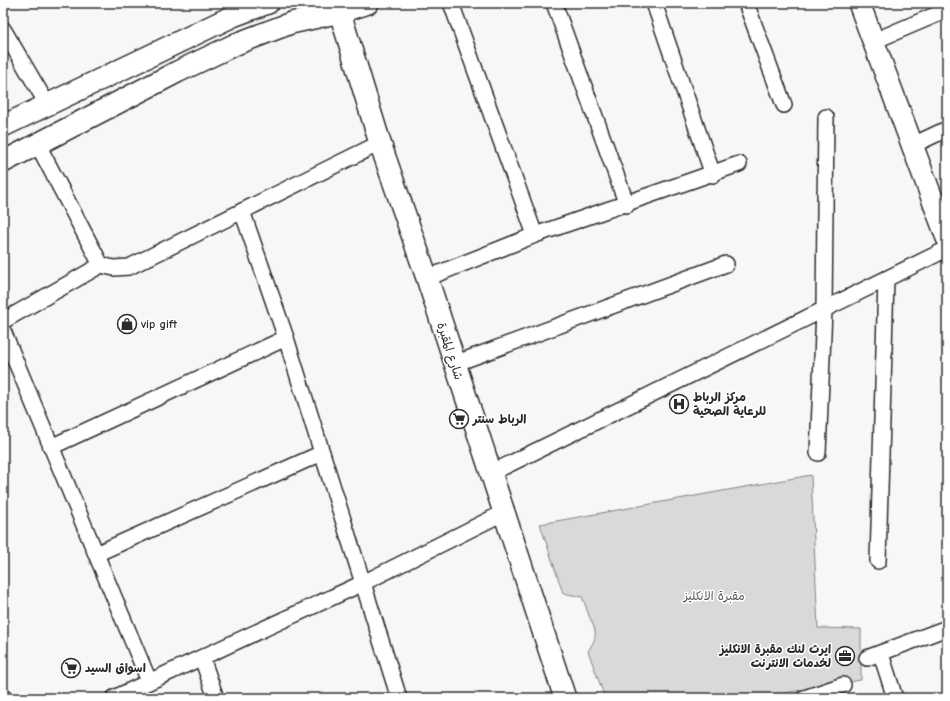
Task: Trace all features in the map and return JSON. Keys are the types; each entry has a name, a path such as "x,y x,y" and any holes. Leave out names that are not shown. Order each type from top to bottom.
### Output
{"street":[{"path":"3,126 233,16 268,3"},
{"path":"3,162 62,133 177,72 236,44 339,7 368,3"},
{"path":"451,3 535,235"},
{"path":"554,3 627,205"},
{"path":"654,3 712,175"},
{"path":"746,3 784,105"},
{"path":"859,3 947,238"},
{"name":"شارع المقبرة","path":"339,7 380,143 427,278 565,698"},
{"path":"874,42 947,10"},
{"path":"3,29 47,104 62,133"},
{"path":"818,453 824,310 826,117"},
{"path":"913,145 947,129"},
{"path":"3,321 101,265 114,268 129,267 380,143"},
{"path":"38,145 101,265"},
{"path":"427,278 535,235 627,205 739,164"},
{"path":"242,212 286,338 399,698"},
{"path":"491,473 947,249"},
{"path":"454,364 726,264"},
{"path":"878,561 886,279"},
{"path":"3,331 149,681"},
{"path":"51,446 286,338"},
{"path":"96,554 322,453"},
{"path":"114,698 363,583 503,513"},
{"path":"895,698 874,656 947,628"},
{"path":"202,658 216,698"},
{"path":"804,698 843,685"}],"green space":[{"name":"مقبرة الانكليز","path":"811,475 818,628 861,629 861,680 755,698 605,698 588,651 595,638 594,626 582,597 563,593 540,524"}],"place":[{"name":"vip gift","path":"127,324"},
{"name":"مركز الرباط للرعاية الصحية","path":"679,404"},
{"name":"الرباط سنتر","path":"459,419"},
{"name":"ايرث لنك مقبرة الانكليز لخدمات الانترنت","path":"845,656"},
{"name":"اسواق السيد","path":"71,668"}]}
